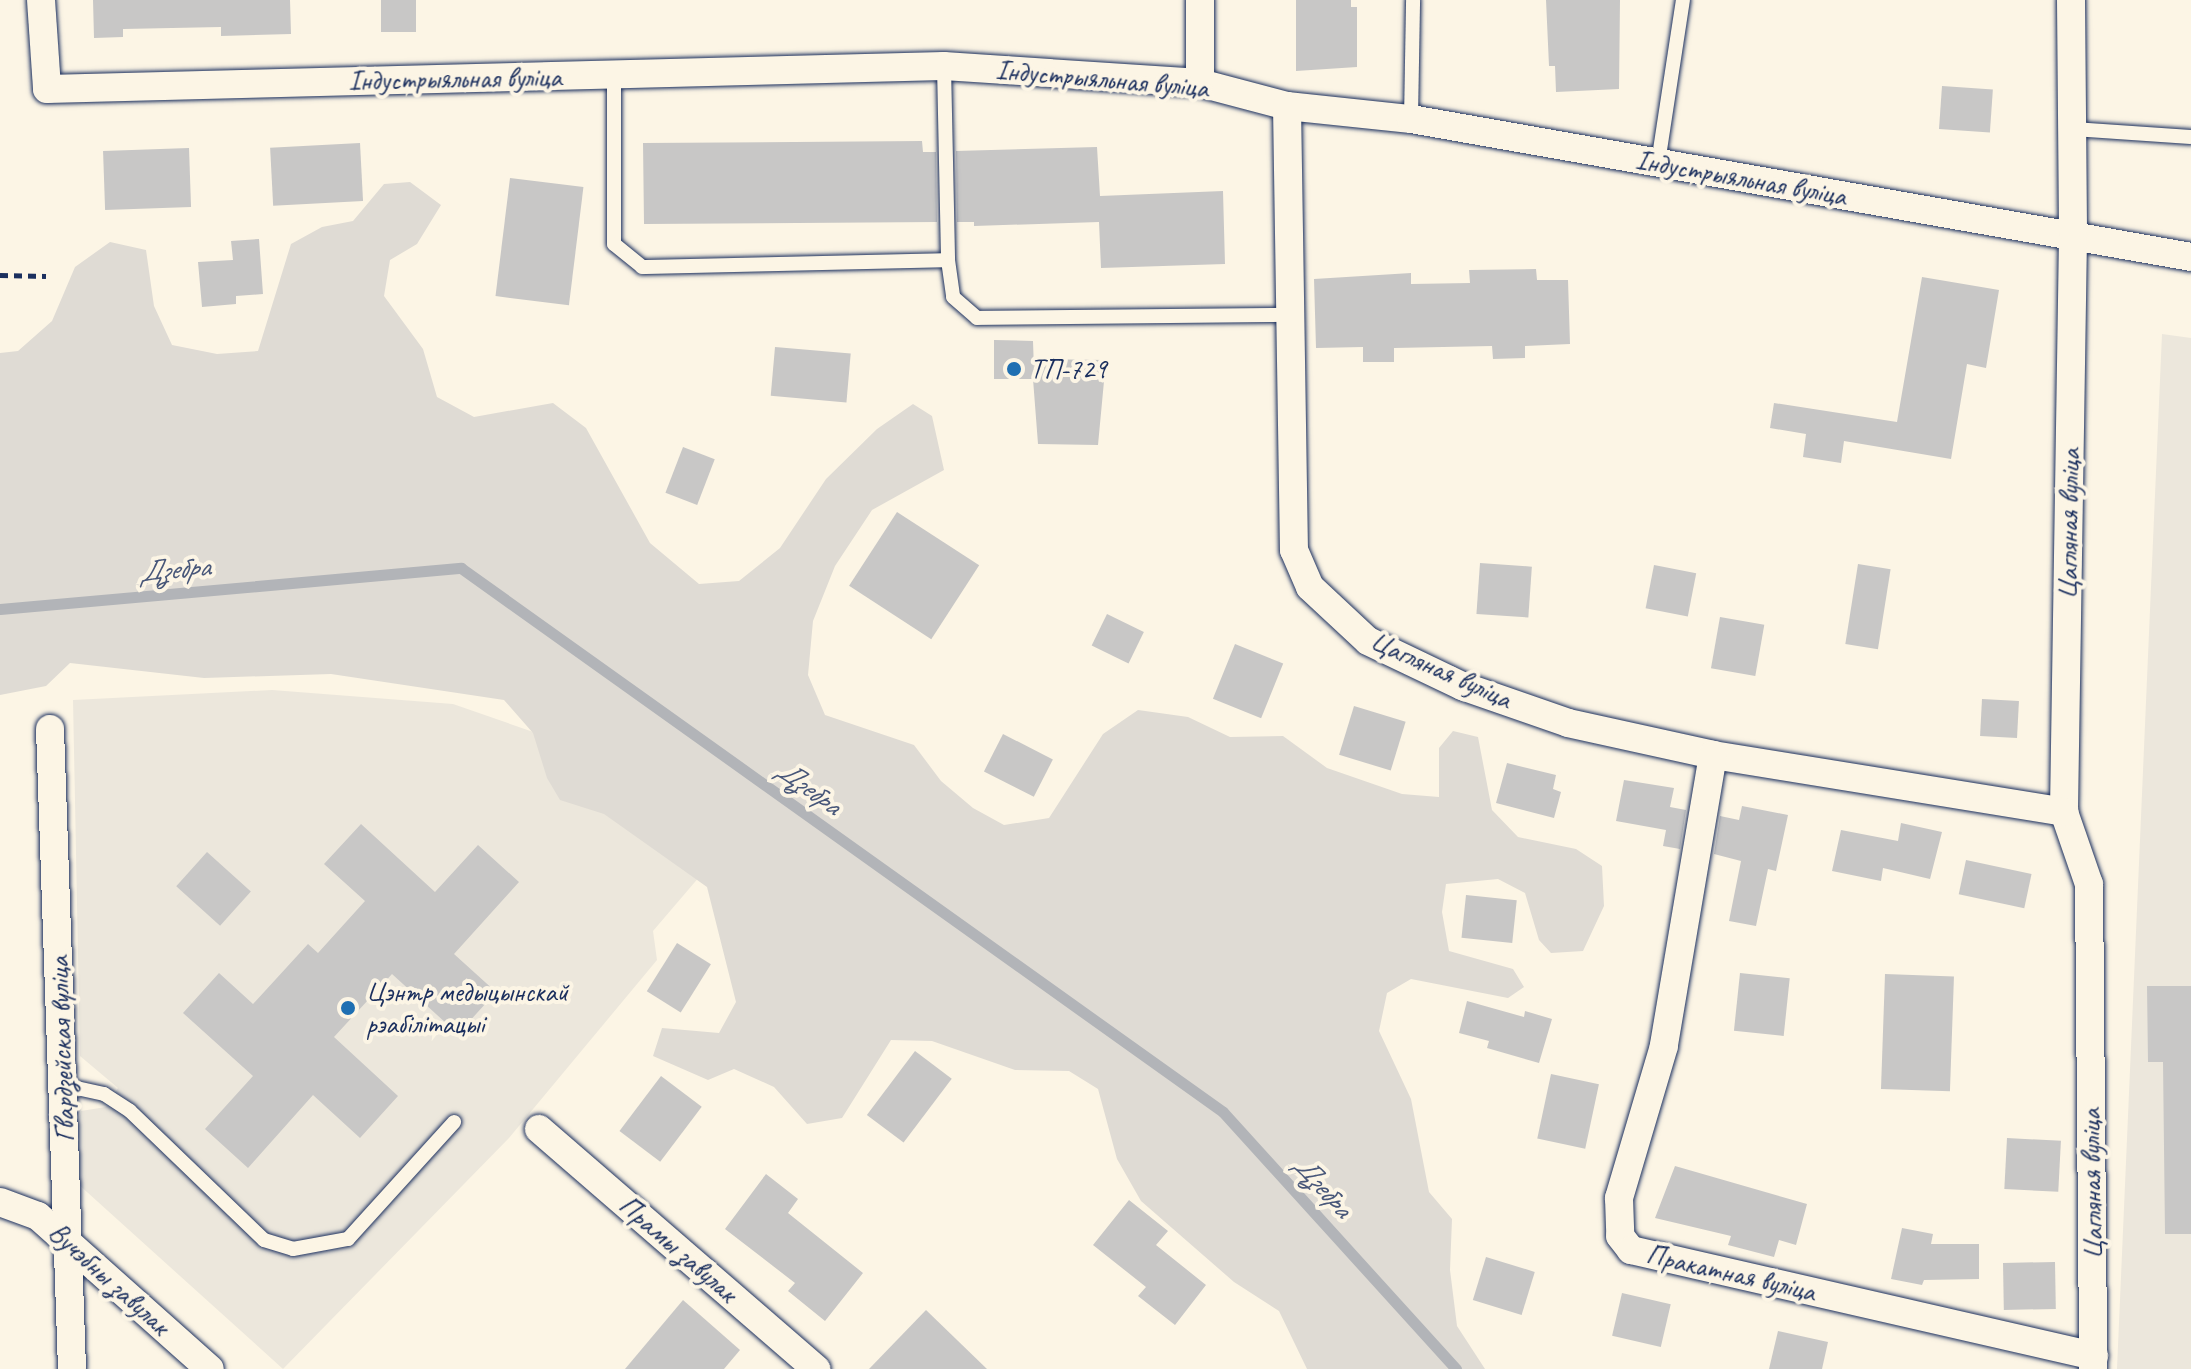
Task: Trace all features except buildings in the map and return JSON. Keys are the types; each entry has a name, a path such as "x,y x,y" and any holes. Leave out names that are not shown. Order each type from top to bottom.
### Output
{"street":[{"name":"Індустрыяльная вуліца","path":"41,0 47,89 614,77 944,66 1200,83 1287,106 1411,119 2191,257"},
{"path":"1200,0 1200,83"},
{"name":"Цагляная вуліца","path":"2071,0 2073,237 2064,812 2089,884 2094,1363"},
{"name":"Цагляная вуліца","path":"1287,106 1289,315 1295,408 1294,550 1310,587 1368,641 1462,686 1568,723 1713,755 2064,812"},
{"name":"Гвардзейская вуліца","path":"50,729 72,1369"},
{"name":"Пракатная вуліца","path":"1713,755 1664,1046 1619,1198 1620,1236 1631,1250 2094,1363"},
{"name":"Прамы завулак","path":"539,1129 816,1369"},
{"name":"Вучэбны завулак","path":"0,1202 38,1216 210,1369"}],"lane":[{"path":"1411,119 1413,0"},
{"path":"1658,163 1683,0"},
{"path":"944,66 948,260 953,297 977,318 1289,315"},
{"path":"614,77 614,244 642,267 948,260"},
{"path":"2073,129 2191,137"},
{"path":"63,1085 104,1094 130,1111 264,1240 293,1249 348,1239 454,1122"}],"path":[{"path":"0,275 46,276"}],"shaded area":[{"path":"410,182 441,205 417,244 390,260 384,296 423,349 437,397 474,417 553,403 586,428 650,543 699,584 739,581 780,548 826,479 877,429 913,404 932,416 944,470 872,510 835,566 813,621 808,675 825,715 914,745 941,781 973,808 1004,825 1049,818 1103,734 1138,710 1188,717 1230,737 1283,736 1327,768 1402,794 1439,797 1439,748 1453,731 1478,737 1492,810 1518,837 1576,849 1602,866 1604,906 1583,951 1551,953 1539,940 1525,893 1498,879 1446,884 1442,912 1449,951 1513,969 1524,987 1508,998 1411,979 1387,993 1379,1031 1411,1099 1429,1192 1452,1219 1450,1270 1457,1326 1485,1369 1307,1369 1279,1311 1234,1282 1141,1201 1117,1159 1098,1089 1069,1071 1015,1070 932,1041 891,1040 842,1118 807,1124 774,1087 734,1069 708,1080 653,1056 662,1028 719,1033 736,1002 707,887 604,814 560,800 547,778 533,733 504,700 331,674 204,678 70,663 46,686 0,695 0,353 18,351 52,321 75,267 110,242 146,250 154,306 172,345 217,354 258,351 291,244 322,227 353,221 384,184"},
{"path":"2162,334 2191,338 2191,1369 2117,1369"},
{"name":"Цэнтр медыцынскай рэабілітацыі","path":"272,690 453,704 611,759 718,855 653,931 657,960 509,1138 283,1369 77,1183 74,1142 81,1111 106,1107 118,1088 80,1056 73,700"}],"waterway":[{"name":"Дзебра","path":"0,609 461,568 1223,1112 1456,1369"}],"place":[{"name":"ТП-729","path":"1014,369"},
{"name":"Цэнтр медыцынскай рэабілітацыі","path":"348,1008"}]}
